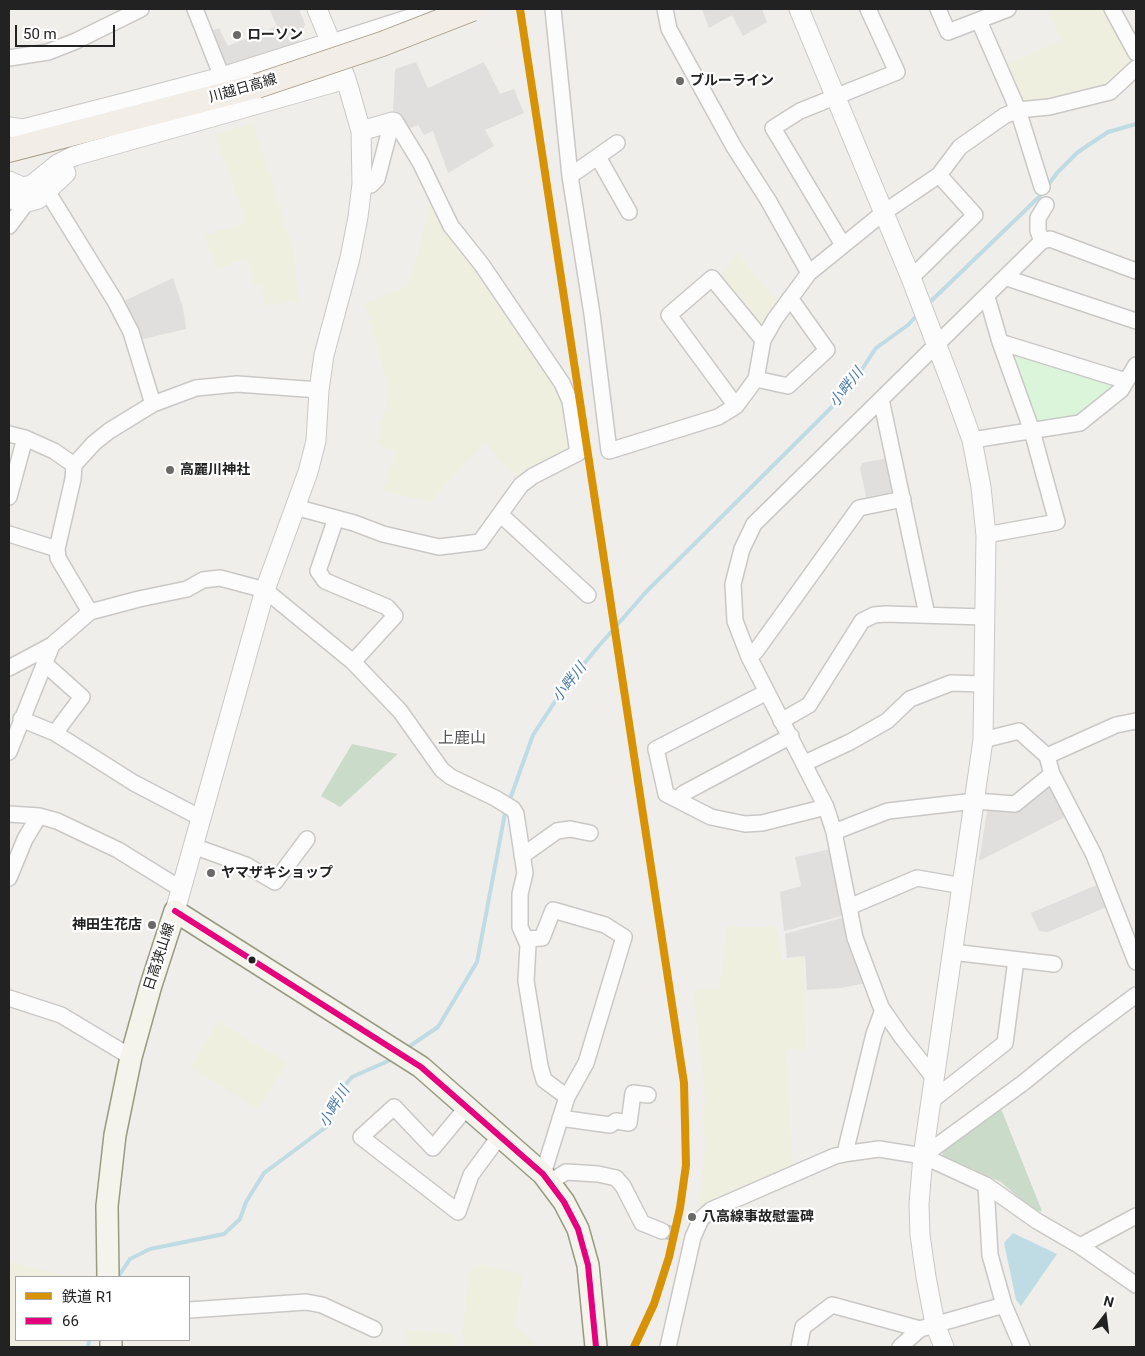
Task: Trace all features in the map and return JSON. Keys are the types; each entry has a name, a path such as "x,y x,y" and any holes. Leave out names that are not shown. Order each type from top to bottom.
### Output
{"main road":[{"name":"川越日高線","path":"10,145 257,86 382,44 472,9"},
{"name":"日高狭山線","path":"108,1276 107,1206 111,1166 131,1057 151,984 175,911 400,1054 467,1106 499,1137 547,1178 578,1229 588,1265 596,1347"}],"street":[{"path":"9,58 48,52 76,41 142,9"},
{"path":"195,9 222,77"},
{"path":"175,911 265,590 308,472 316,441 319,390 324,356 350,258 362,184 361,132 344,74 318,9"},
{"path":"10,145 23,129 222,77 435,9"},
{"path":"9,181 22,187 32,184 58,164 74,156 344,74 472,20 467,9"},
{"path":"553,9 570,176 592,314 609,451 718,417 736,406 756,379 763,340 790,298 809,273 883,213 938,175 960,147 1004,116 1018,110 1049,107 1110,92 1136,68"},
{"path":"665,9 669,29 734,148 768,200 809,273"},
{"path":"799,9 935,342 972,440 981,487 986,535 983,740 923,1156 919,1204 927,1327 944,1347"},
{"path":"843,245 773,128 800,111 897,72 868,9"},
{"path":"938,9 948,32 1008,9"},
{"path":"1112,9 1136,53"},
{"path":"978,21 1018,110 1042,187"},
{"path":"9,114 26,116 128,102"},
{"path":"295,507 336,518 383,534 439,547 480,542 521,485 533,476 578,453 570,401 562,383 493,281 451,226 420,162 395,121 361,132"},
{"path":"362,184 371,185 377,179 392,122"},
{"path":"570,176 617,143"},
{"path":"9,199 28,202 38,199 63,175 100,148"},
{"path":"598,157 629,212"},
{"path":"912,282 975,215 938,175"},
{"path":"47,191 115,301 131,332 153,404"},
{"path":"9,226 28,202"},
{"path":"1042,241 1038,231 1038,218 1046,205"},
{"path":"934,1078 883,1010 855,938 834,832 826,807 791,736 748,657 735,621 733,584 742,549 754,524 935,342 987,297 1042,241 1050,239 1136,271"},
{"path":"736,406 669,315 712,278 763,340"},
{"path":"1007,278 1136,320"},
{"path":"986,535 1057,522 1032,431 1000,342 987,297"},
{"path":"756,379 788,386 827,350 790,298"},
{"path":"1000,342 1126,381"},
{"path":"972,440 1080,423 1121,390 1136,365"},
{"path":"90,612 58,558 57,549 73,479 74,465 94,443 109,430 153,404 196,388 236,384 319,390"},
{"path":"881,398 904,499 927,615"},
{"path":"9,434 25,438 54,451 74,465"},
{"path":"9,497 25,438"},
{"path":"748,657 756,651 859,508 904,499"},
{"path":"501,515 588,595"},
{"path":"336,518 318,571 325,581 387,607 395,616 354,662"},
{"path":"9,534 57,549"},
{"path":"9,668 52,645 90,612 187,589 203,580 220,578 265,590 354,662 400,711 442,770 451,777 507,806 516,814 525,874 520,894 520,927 528,945 526,980 540,1066 544,1080 567,1097"},
{"path":"781,720 809,706 862,621 879,615 985,617"},
{"path":"9,752 52,645"},
{"path":"44,663 82,696 55,733"},
{"path":"805,763 850,742 887,721 910,699 951,683 983,684"},
{"path":"766,693 656,749 666,794 711,817 745,824 762,823 826,807"},
{"path":"21,719 55,733 134,783 201,818"},
{"path":"1047,756 1116,725 1136,720"},
{"path":"983,740 1018,731 1047,756 1052,774 1094,855 1136,962"},
{"path":"678,799 684,793 791,736"},
{"path":"834,832 888,811 975,801 1015,804 1052,774"},
{"path":"9,814 39,816 57,821 118,850 181,889"},
{"path":"9,878 26,839 39,816"},
{"path":"522,856 558,831 570,829 590,834"},
{"path":"193,846 246,865 275,882 307,839"},
{"path":"849,907 917,878 962,886"},
{"path":"526,939 542,938 553,910 605,925 624,937 586,1064 567,1097 560,1118 547,1178 566,1172 598,1174 616,1178 623,1186 642,1223 662,1231"},
{"path":"952,952 1054,964"},
{"path":"931,1102 1005,1043 1016,960"},
{"path":"923,1156 1023,1084 1077,1039 1136,995"},
{"path":"9,998 61,1015 131,1057"},
{"path":"845,1154 874,1034 883,1010"},
{"path":"560,1118 610,1125 616,1122 629,1123 633,1093 648,1094"},
{"path":"467,1106 432,1148 394,1107 361,1137 458,1212 471,1175 499,1137"},
{"path":"668,1347 688,1236 701,1219 711,1210 845,1154 879,1149 923,1156 986,1185 1037,1221 1080,1246 1136,1285"},
{"path":"986,1185 990,1255 1004,1305 1022,1347"},
{"path":"1080,1246 1136,1216"},
{"path":"190,1310 306,1302 322,1306 374,1329"},
{"path":"799,1347 803,1327 832,1305 927,1327"},
{"path":"900,1347 927,1327 1004,1305"}],"green space":[{"path":"1047,9 1103,9 1131,63 1106,85 1066,97 1025,103 1007,64 1061,40"},
{"path":"253,123 294,252 298,302 264,305 262,284 255,286 247,259 216,269 205,235 246,223 215,135"},
{"path":"431,195 560,383 574,447 548,458 518,480 485,442 430,502 382,491 396,451 377,444 389,392 365,303 407,287 416,260"},
{"path":"737,253 779,304 761,329 719,279"},
{"path":"1011,352 1112,385 1101,400 1076,418 1036,423"},
{"path":"352,744 398,754 340,807 321,796"},
{"path":"727,927 777,927 782,960 804,957 806,1049 786,1050 793,1168 698,1211 705,1145 703,1121 705,1098 693,990 719,988"},
{"path":"218,1021 287,1063 258,1108 190,1068"},
{"path":"1000,1106 1042,1211 1038,1211 1026,1204 1001,1182 955,1161 942,1159 943,1151"},
{"path":"9,1262 69,1276 15,1276 15,1341 80,1341 79,1347 9,1347"},
{"path":"481,1265 517,1272 523,1277 514,1325 539,1347 465,1347 462,1333 469,1271"},
{"path":"406,1329 454,1334 456,1347 407,1347"}],"shaded area":[{"path":"269,9 299,9 305,24 297,45 233,67 224,64 211,31 219,28 228,46 277,26"},
{"path":"702,9 762,9 767,22 743,36 732,15 709,28"},
{"path":"416,62 428,88 484,62 500,94 514,89 524,113 485,130 494,146 448,173 433,131 424,135 418,125 406,130 393,111 395,69"},
{"path":"173,278 183,308 186,329 139,340 123,305 124,301"},
{"path":"887,458 894,492 866,497 860,468 862,463"},
{"path":"1050,780 1069,815 979,861 988,806 1015,809"},
{"path":"831,849 846,915 784,931 780,892 801,886 795,857"},
{"path":"1099,884 1109,906 1048,932 1039,931 1031,913"},
{"path":"845,917 867,983 840,988 807,990 805,956 787,958 785,934"}],"water":[{"path":"1013,1233 1057,1254 1021,1306 1016,1300 1004,1243"}],"waterway":[{"name":"小畔川","path":"927,305 1039,197 1057,173 1078,152 1108,132 1136,124"},
{"name":"小畔川","path":"509,802 533,735 564,688 597,648 646,592 847,392 876,348 908,325 919,313"},
{"name":"小畔川","path":"404,1050 438,1027 477,962 506,808"},
{"name":"小畔川","path":"119,1276 130,1259 150,1249 224,1234 240,1219 246,1202 264,1173 326,1127 346,1084 352,1077 395,1058"},
{"name":"小畔川","path":"88,1347 89,1341"}],"tunnel":[{"path":"662,1231 682,1235"}],"rail line":[{"name":"R1","path":"520,9 684,1083 686,1165 680,1208 669,1257 654,1304 634,1347"}],"transit line":[{"name":"66","path":"175,911 421,1067 543,1174 564,1202 578,1229 588,1265 596,1347"}],"place":[{"name":"ローソン","path":"237,35"},
{"name":"ブルーライン","path":"680,81"},
{"name":"高麗川神社","path":"170,470"},
{"name":"ヤマザキショップ","path":"211,873"},
{"name":"神田生花店","path":"152,925"},
{"name":"八高線事故慰霊碑","path":"692,1217"}],"district":[{"name":"上鹿山","path":"462,739"}]}
